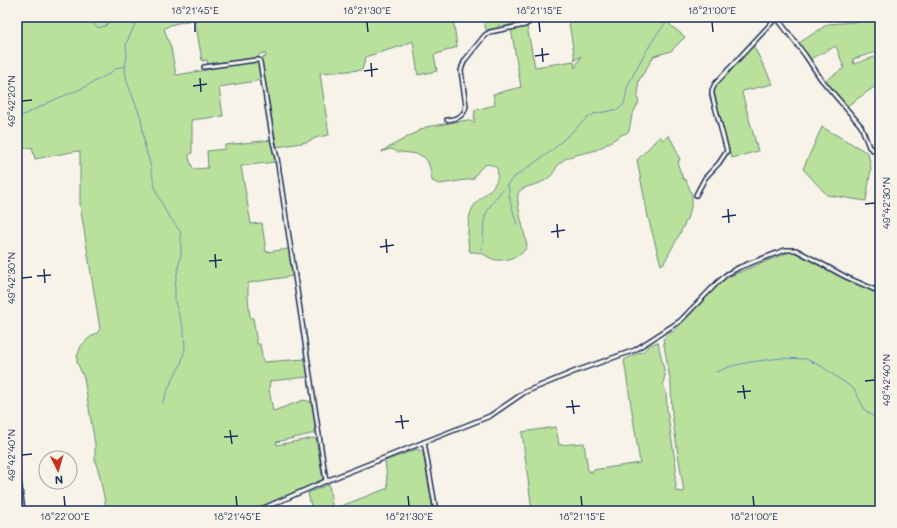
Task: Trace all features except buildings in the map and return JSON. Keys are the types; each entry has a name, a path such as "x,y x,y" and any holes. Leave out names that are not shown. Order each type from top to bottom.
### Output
{"main road":[{"path":"17,474 22,511"}],"street":[{"path":"447,120 458,117 465,110 466,106 462,66 485,35 490,32 525,24 531,21 532,17"},
{"path":"696,195 705,178 719,163 727,151 712,95 713,87 777,17 821,79 861,126 869,147 873,150 880,150"},
{"path":"204,67 256,60 259,60 260,62 287,220 326,481"},
{"path":"258,511 326,481 490,416 525,392 576,371 635,350 680,321 716,283 727,274 740,267 785,250 796,250 846,277 880,292"},
{"path":"424,442 436,511"}],"green space":[{"path":"17,17 453,17 457,47 434,55 437,71 418,75 413,41 366,57 362,70 320,73 329,135 318,137 307,142 277,147 261,58 266,57 265,53 260,54 258,59 208,65 207,60 202,61 195,19 170,25 164,29 171,48 176,75 212,69 212,67 254,61 259,62 262,80 219,87 223,116 191,120 192,153 189,155 189,158 193,169 208,168 207,151 225,149 225,145 272,140 275,162 241,166 251,224 262,223 266,252 289,249 293,276 248,283 250,317 253,318 257,344 260,344 263,362 306,359 308,377 270,381 269,389 273,411 304,400 311,402 314,413 315,433 276,442 277,445 314,438 316,439 322,480 251,511 208,511 206,509 192,511 107,511 95,461 95,444 84,378 77,362 77,357 81,346 100,329 80,205 80,152 77,151 35,159 32,147 17,150"},
{"path":"483,17 509,17 511,25 502,27 499,25 498,28 486,30"},
{"path":"512,17 531,17 528,22 513,24"},
{"path":"568,17 674,17 669,24 685,37 671,51 654,56 638,82 639,102 632,115 629,131 603,147 565,159 546,180 525,188 519,192 518,205 527,246 522,253 510,259 497,260 479,253 470,252 468,245 468,233 470,213 476,203 495,184 498,174 497,168 489,164 485,165 473,179 439,184 432,181 429,165 424,157 420,155 397,152 392,149 382,151 426,127 468,120 474,123 475,110 495,105 493,94 521,87 511,29 527,27 535,67 574,61 575,68 581,56 575,60"},
{"path":"880,20 880,51 853,59 854,64 880,55 880,83 847,106 825,81 844,68 836,46 810,59 799,43 828,24"},
{"path":"753,45 773,84 743,91 742,93 758,151 732,158 728,149 714,91 718,83"},
{"path":"822,127 868,153 871,168 866,201 827,195 803,169"},
{"path":"660,136 663,140 669,136 675,147 680,160 678,161 678,165 683,179 686,180 691,191 692,198 692,204 686,221 664,263 661,265 648,217 637,160"},
{"path":"792,251 880,294 880,511 532,511 522,432 556,427 559,445 584,443 588,471 591,471 591,473 593,470 640,463 624,360 643,352 650,345 658,342 665,375 663,384 666,392 667,410 676,467 675,491 684,492 672,415 671,385 663,339 673,332 725,278"},
{"path":"417,449 423,452 433,511 337,511 336,508 388,488 385,461"},
{"path":"329,484 333,511 312,511 308,493"}],"waterway":[{"path":"85,17 98,28 105,26 114,17"},
{"path":"136,17 136,22 126,44 127,54 125,70 127,82 141,118 145,147 156,191 166,212 180,231 181,237 181,254 175,284 175,302 184,331 185,348 181,364 172,380 162,404"},
{"path":"481,252 486,213 501,192 513,178 551,151 586,119 594,114 619,109 624,104 628,85 642,58 657,34 671,17"},
{"path":"17,118 56,99 81,89 117,68 125,66"},
{"path":"508,185 510,200 517,225"},
{"path":"716,372 732,366 750,362 781,358 806,359 821,366 854,389 865,410 880,422"},
{"path":"678,508 686,511"}]}
